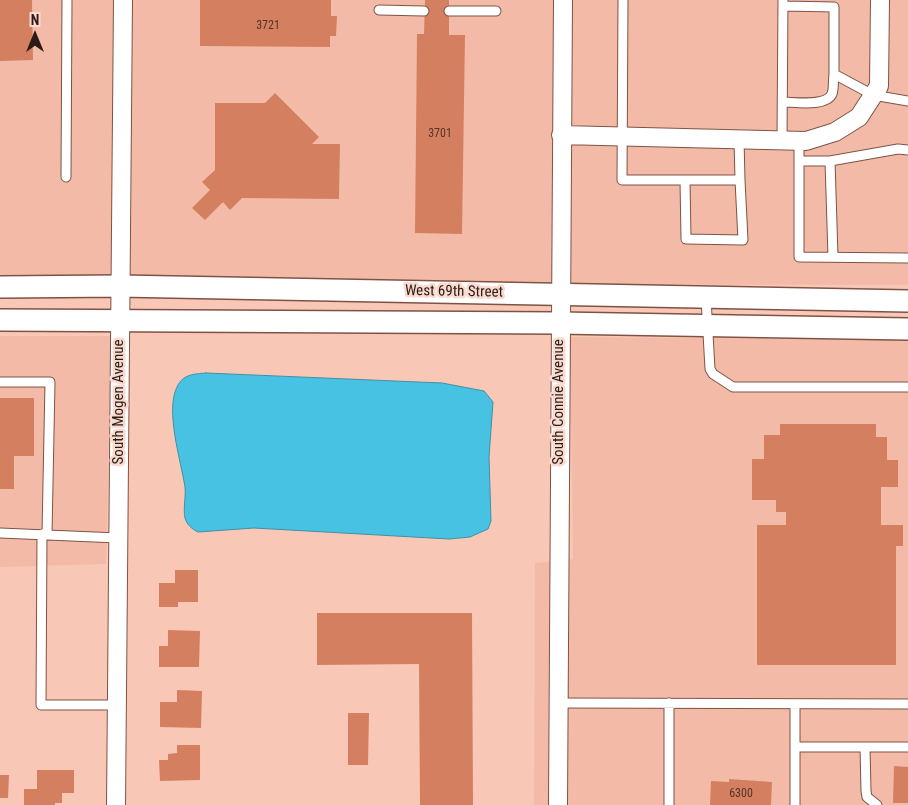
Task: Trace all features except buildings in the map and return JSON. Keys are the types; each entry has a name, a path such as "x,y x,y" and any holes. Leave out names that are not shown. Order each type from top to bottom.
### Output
{"street":[{"name":"South Mogen Avenue","path":"116,805 123,0"},
{"name":"South Connie Avenue","path":"558,805 559,324 563,0"},
{"path":"561,135 791,140 835,132 859,117 879,86 880,0"},
{"name":"West 69th Street","path":"0,287 120,286 908,302"},
{"name":"West 69th Street","path":"0,320 559,324 908,329"}],"lane":[{"path":"66,177 67,0"},
{"path":"622,0 622,180 740,180"},
{"path":"783,102 821,101 829,99 833,93 834,7 783,3 783,102 791,140 799,161 799,257 908,258"},
{"path":"380,10 424,11"},
{"path":"449,11 496,11"},
{"path":"834,74 873,95 908,101"},
{"path":"685,180 686,239 744,240 739,139"},
{"path":"898,149 908,143"},
{"path":"799,161 830,161 898,149 908,150"},
{"path":"898,149 908,156"},
{"path":"830,161 833,257"},
{"path":"706,298 710,369 713,374 733,387 908,387"},
{"path":"0,382 50,382 40,704 117,705"},
{"path":"0,533 118,538"},
{"path":"559,703 908,704"},
{"path":"669,703 669,805"},
{"path":"795,704 795,805"},
{"path":"795,748 908,748"},
{"path":"866,748 866,791 868,797 877,805"}],"shaded area":[{"path":"0,0 908,0 908,285 417,284 0,288"},
{"path":"0,336 111,336 106,564 0,567"},
{"path":"570,337 908,340 908,805 534,805 535,563 573,559"}],"water":[{"path":"206,373 442,383 484,391 493,402 489,457 491,521 488,529 470,537 449,539 254,528 196,531 188,525 185,518 185,487 175,436 173,409 177,387 182,379"}]}
